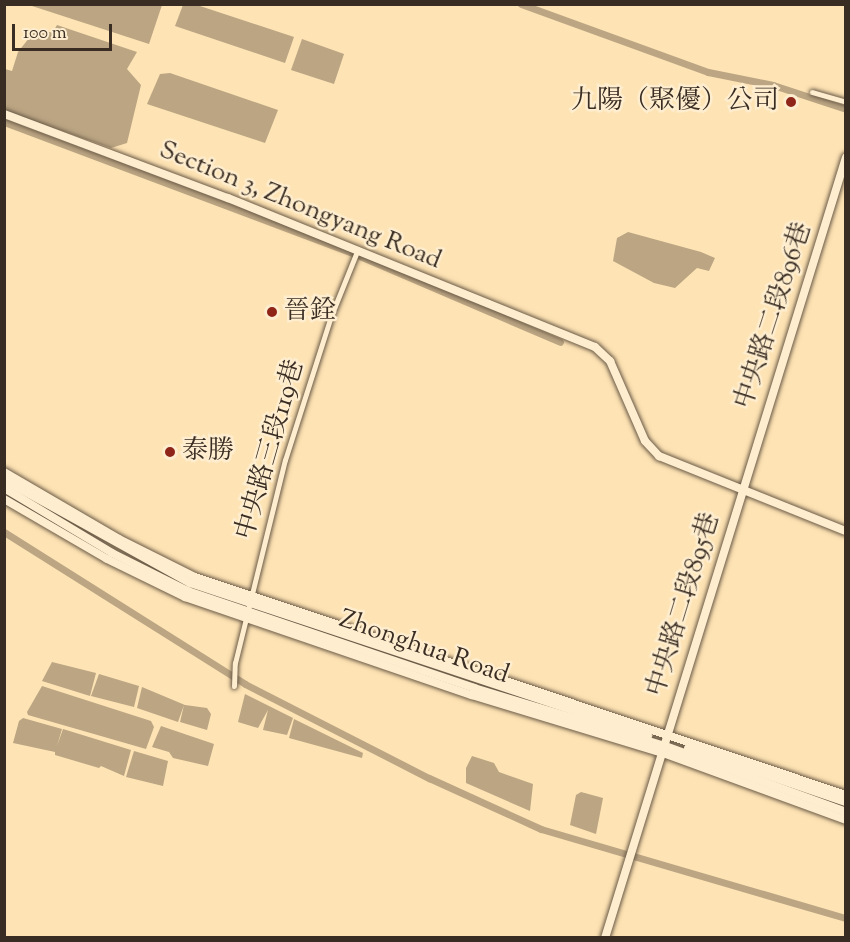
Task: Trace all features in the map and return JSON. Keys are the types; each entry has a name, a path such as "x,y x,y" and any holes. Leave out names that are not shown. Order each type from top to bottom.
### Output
{"main road":[{"name":"Section 3, Zhongyang Road","path":"4,114 358,249 595,347 610,361 645,441 655,453 846,531"},
{"name":"中央路二段896巷","path":"742,488 846,157"},
{"name":"Zhonghua Road","path":"4,472 119,539 250,607"},
{"name":"Zhonghua Road","path":"4,480 190,583 472,695 665,744 846,795"},
{"name":"Zhonghua Road","path":"4,488 150,572 188,591 250,607 846,802"},
{"name":"中央路二段895巷","path":"605,938 742,488"},
{"name":"Zhonghua Road","path":"4,499 125,568 185,597 250,607"},
{"name":"Zhonghua Road","path":"665,744 846,812"},
{"name":"Zhonghua Road","path":"665,744 846,820"}],"street":[{"path":"812,92 846,102"},
{"name":"中央路三段119巷","path":"234,686 285,460 331,315 358,249"}],"shaded area":[{"path":"162,4 149,44 29,5"},
{"path":"183,5 197,5 294,37 285,63 175,26"},
{"path":"57,25 137,52 127,69 141,85 127,143 111,148 5,111 5,69 12,71 18,52 33,33 53,32"},
{"path":"302,39 344,54 334,84 291,70"},
{"path":"170,73 278,110 265,143 147,104 160,74"},
{"path":"628,232 715,258 709,271 697,268 675,288 654,283 613,261 617,238"},
{"path":"52,662 96,673 90,696 42,681"},
{"path":"99,674 139,686 134,707 91,696"},
{"path":"42,686 151,721 154,727 146,749 28,715 27,712"},
{"path":"142,687 185,705 207,708 211,714 207,730 180,722 184,705 178,722 137,708"},
{"path":"245,694 293,718 287,735 263,730 268,710 258,728 238,722"},
{"path":"23,718 62,729 57,746 63,729 131,750 124,776 101,766 99,768 55,755 55,752 13,743 19,721"},
{"path":"294,719 363,753 362,758 289,738"},
{"path":"161,726 214,744 208,766 173,758 169,752 152,747"},
{"path":"134,751 168,761 163,786 126,777"},
{"path":"472,756 494,763 499,772 533,784 530,811 466,783 466,768"},
{"path":"581,792 603,798 596,834 570,825 576,795"}],"waterway":[{"path":"521,4 708,72 773,85 846,109"},
{"path":"4,122 355,254 560,342"},
{"path":"4,532 245,684 429,778 541,829 846,918"}],"place":[{"name":"九陽（聚優）公司","path":"791,102"},
{"name":"晉銓","path":"272,312"},
{"name":"泰勝","path":"170,452"}]}
